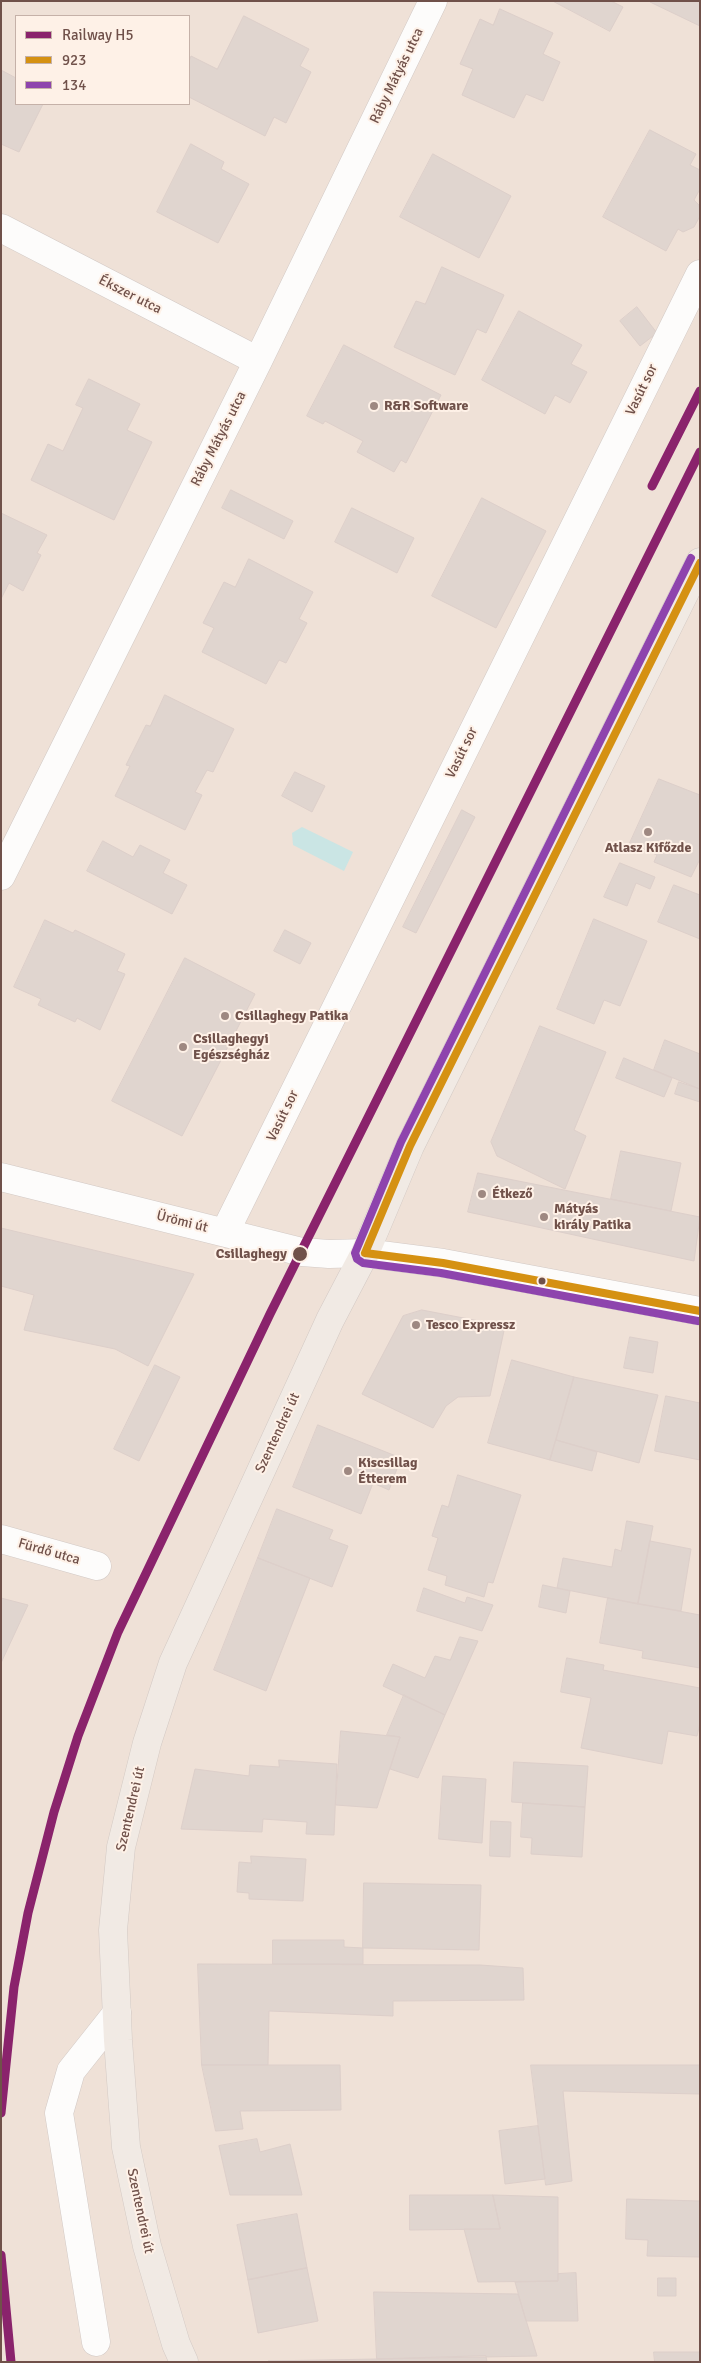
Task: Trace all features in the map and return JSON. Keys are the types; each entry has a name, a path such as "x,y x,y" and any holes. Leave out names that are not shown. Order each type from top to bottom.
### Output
{"main road":[{"name":"Szentendrei út","path":"184,2362 176,2344 147,2246 126,2147 117,2013 113,1930 121,1847 152,1725 173,1663 211,1577 330,1320 365,1253 410,1146 700,562"}],"street":[{"name":"Ráby Mátyás utca","path":"1,876 258,361 433,1"},
{"name":"Ékszer utca","path":"1,228 258,361"},
{"name":"Vasút sor","path":"225,1232 700,274"},
{"name":"Ürömi út","path":"1,1177 302,1252 329,1254 365,1253 443,1263 700,1311"},
{"name":"Fürdő utca","path":"1,1539 97,1566"},
{"path":"96,2342 59,2113 71,2071 117,2013"}],"shaded area":[{"path":"1,1 700,1 700,2362 1,2362"}],"water":[{"path":"302,827 353,852 344,871 293,845 292,833"}],"building":[{"path":"553,1 611,1 623,7 610,31"},
{"path":"651,1 700,1 700,26 650,2"},
{"path":"500,9 553,33 543,54 560,62 543,101 526,94 514,118 462,95 473,69 460,64 480,19 493,25"},
{"path":"244,16 309,49 300,66 311,72 286,123 274,117 265,136 190,98 191,56 217,69"},
{"path":"1,70 15,77 15,105 42,105 19,152 1,144"},
{"path":"650,130 696,154 690,165 700,170 700,189 694,200 699,205 700,216 694,227 683,232 678,229 666,251 603,217"},
{"path":"191,144 224,162 221,169 249,184 218,243 157,212"},
{"path":"433,154 511,196 479,258 400,217"},
{"path":"442,267 504,295 486,333 477,329 455,375 394,347 416,301 425,304"},
{"path":"637,307 657,333 640,346 620,321"},
{"path":"519,311 582,345 571,364 587,372 570,403 555,395 545,414 482,380"},
{"name":"R&R Software","path":"344,345 441,395 406,463 401,460 394,472 357,452 363,441 325,421 323,424 307,416"},
{"path":"89,379 140,404 127,430 152,442 114,520 31,480 48,444 63,451 83,408 76,405"},
{"path":"231,490 293,521 284,539 222,508"},
{"path":"482,498 546,531 496,628 432,596"},
{"path":"352,508 414,538 397,573 335,542"},
{"path":"1,513 47,535 37,553 41,555 23,591 9,583 1,599"},
{"path":"249,559 313,592 299,619 307,623 286,663 279,660 266,684 202,652 214,628 203,623 224,582 235,587"},
{"path":"165,695 234,729 213,772 207,770 195,792 202,795 185,830 115,796 130,766 126,765 146,725 150,726"},
{"path":"295,772 325,786 312,812 282,796"},
{"path":"659,779 700,795 700,859 691,877 654,862 657,855 630,843"},
{"path":"462,810 475,817 416,933 403,927"},
{"path":"103,841 133,857 140,845 170,860 163,873 187,885 172,914 87,871"},
{"path":"620,863 655,877 650,889 636,883 627,906 604,897"},
{"path":"674,885 700,895 700,939 658,922"},
{"path":"594,919 647,941 620,1006 604,1000 594,1024 557,1009"},
{"path":"45,920 73,933 75,930 125,954 117,971 125,974 100,1030 77,1018 75,1022 38,1005 41,999 14,987"},
{"path":"285,930 311,943 300,964 274,951"},
{"name":"Csillaghegyi Egészségház","path":"185,958 255,994 182,1136 112,1101"},
{"path":"540,1026 606,1052 574,1130 586,1136 565,1189 497,1156 491,1142"},
{"path":"665,1040 700,1054 700,1089 654,1070"},
{"path":"624,1058 672,1078 664,1097 616,1078"},
{"path":"679,1082 700,1089 700,1102 675,1094"},
{"path":"621,1151 681,1163 671,1211 611,1199"},
{"path":"478,1173 700,1217 694,1261 468,1212"},
{"path":"1,1228 194,1274 148,1366 115,1349 24,1330 34,1295 1,1286"},
{"path":"422,1310 505,1326 490,1396 458,1397 446,1406 433,1428 362,1394 403,1316"},
{"path":"630,1337 658,1342 653,1373 624,1368"},
{"path":"512,1360 574,1377 550,1460 488,1443"},
{"path":"155,1365 180,1377 139,1461 114,1449"},
{"path":"574,1377 658,1395 639,1463 556,1440"},
{"path":"666,1396 700,1403 700,1460 655,1451"},
{"name":"Kiscsillag Étterem","path":"318,1425 401,1458 389,1490 373,1483 361,1514 293,1487"},
{"path":"556,1440 597,1452 592,1471 550,1460"},
{"path":"458,1475 521,1495 493,1583 488,1582 484,1597 445,1585 447,1576 428,1570 438,1538 432,1536 442,1505 448,1507"},
{"path":"277,1509 333,1530 329,1539 348,1546 332,1587 258,1558"},
{"path":"627,1521 653,1526 638,1604 557,1588 563,1558 612,1567 615,1549 621,1551"},
{"path":"650,1541 691,1549 681,1611 638,1604"},
{"path":"258,1558 310,1578 266,1691 214,1670"},
{"path":"543,1585 570,1591 566,1613 539,1607"},
{"path":"424,1588 465,1603 467,1597 493,1605 482,1631 417,1611"},
{"path":"1,1598 28,1605 1,1663"},
{"path":"608,1598 700,1615 700,1668 642,1658 643,1651 600,1643"},
{"path":"460,1637 478,1641 445,1715 383,1686 393,1664 425,1678 435,1656 450,1660"},
{"path":"567,1658 604,1665 603,1670 700,1688 700,1723 697,1736 668,1731 662,1764 581,1748 591,1698 561,1692"},
{"path":"404,1695 445,1715 418,1778 390,1769 400,1737 387,1735"},
{"path":"341,1731 400,1737 377,1808 336,1805"},
{"path":"279,1760 337,1764 334,1835 306,1834 307,1822 263,1819 262,1832 181,1829 195,1769 249,1776 250,1765 279,1767"},
{"path":"514,1762 588,1766 585,1807 512,1802"},
{"path":"443,1776 486,1779 482,1843 439,1839"},
{"path":"523,1803 585,1807 582,1857 531,1854 532,1838 521,1837"},
{"path":"491,1821 511,1822 510,1857 490,1856"},
{"path":"251,1856 306,1859 303,1901 249,1899 249,1893 237,1892 239,1862 251,1863"},
{"path":"364,1883 481,1885 479,1950 363,1948"},
{"path":"273,1940 344,1940 344,1947 363,1948 363,1964 273,1964"},
{"path":"198,1964 480,1965 523,1968 524,2000 393,2001 393,2016 269,2011 268,2065 202,2065"},
{"path":"202,2065 340,2065 341,2110 240,2111 243,2129 216,2131"},
{"path":"531,2065 700,2065 700,2094 563,2091 572,2181 546,2185"},
{"path":"538,2126 545,2179 505,2184 499,2131"},
{"path":"257,2139 260,2152 290,2144 302,2195 230,2195 219,2146"},
{"path":"410,2195 493,2195 500,2229 410,2230"},
{"path":"493,2195 558,2197 558,2281 478,2282 464,2229 500,2229"},
{"path":"627,2199 700,2201 700,2257 647,2256 648,2240 626,2239"},
{"path":"297,2214 307,2268 248,2280 237,2225"},
{"path":"307,2268 318,2321 258,2333 248,2280"},
{"path":"576,2273 578,2321 526,2321 515,2282 558,2281 558,2274"},
{"path":"658,2278 676,2278 676,2296 658,2296"},
{"path":"374,2292 518,2294 537,2356 377,2359"},
{"path":"654,2352 700,2352 700,2362 655,2362"},
{"path":"486,2356 487,2362 268,2361 377,2359"}],"rail line":[{"name":"H5","path":"652,486 700,391"},
{"name":"H5","path":"1,2113 14,1987 28,1913 54,1812 78,1736 118,1632 270,1314 700,452"},
{"name":"H5","path":"1,2255 11,2362"}],"transit line":[{"name":"134","path":"691,558 401,1142 355,1253 357,1259 363,1263 441,1273 698,1321"},
{"name":"923","path":"365,1253 410,1146 700,563"},
{"name":"923","path":"365,1253 443,1263 700,1311"}],"place":[{"name":"R&R Software","path":"374,406"},
{"name":"Atlasz Kifőzde","path":"648,832"},
{"name":"Csillaghegy Patika","path":"225,1016"},
{"name":"Csillaghegyi Egészségház","path":"183,1047"},
{"name":"Étkező","path":"482,1194"},
{"name":"Mátyás király Patika","path":"544,1217"},
{"name":"Csillaghegy","path":"300,1254"},
{"name":"Tesco Expressz","path":"416,1325"},
{"name":"Kiscsillag Étterem","path":"348,1471"}]}
